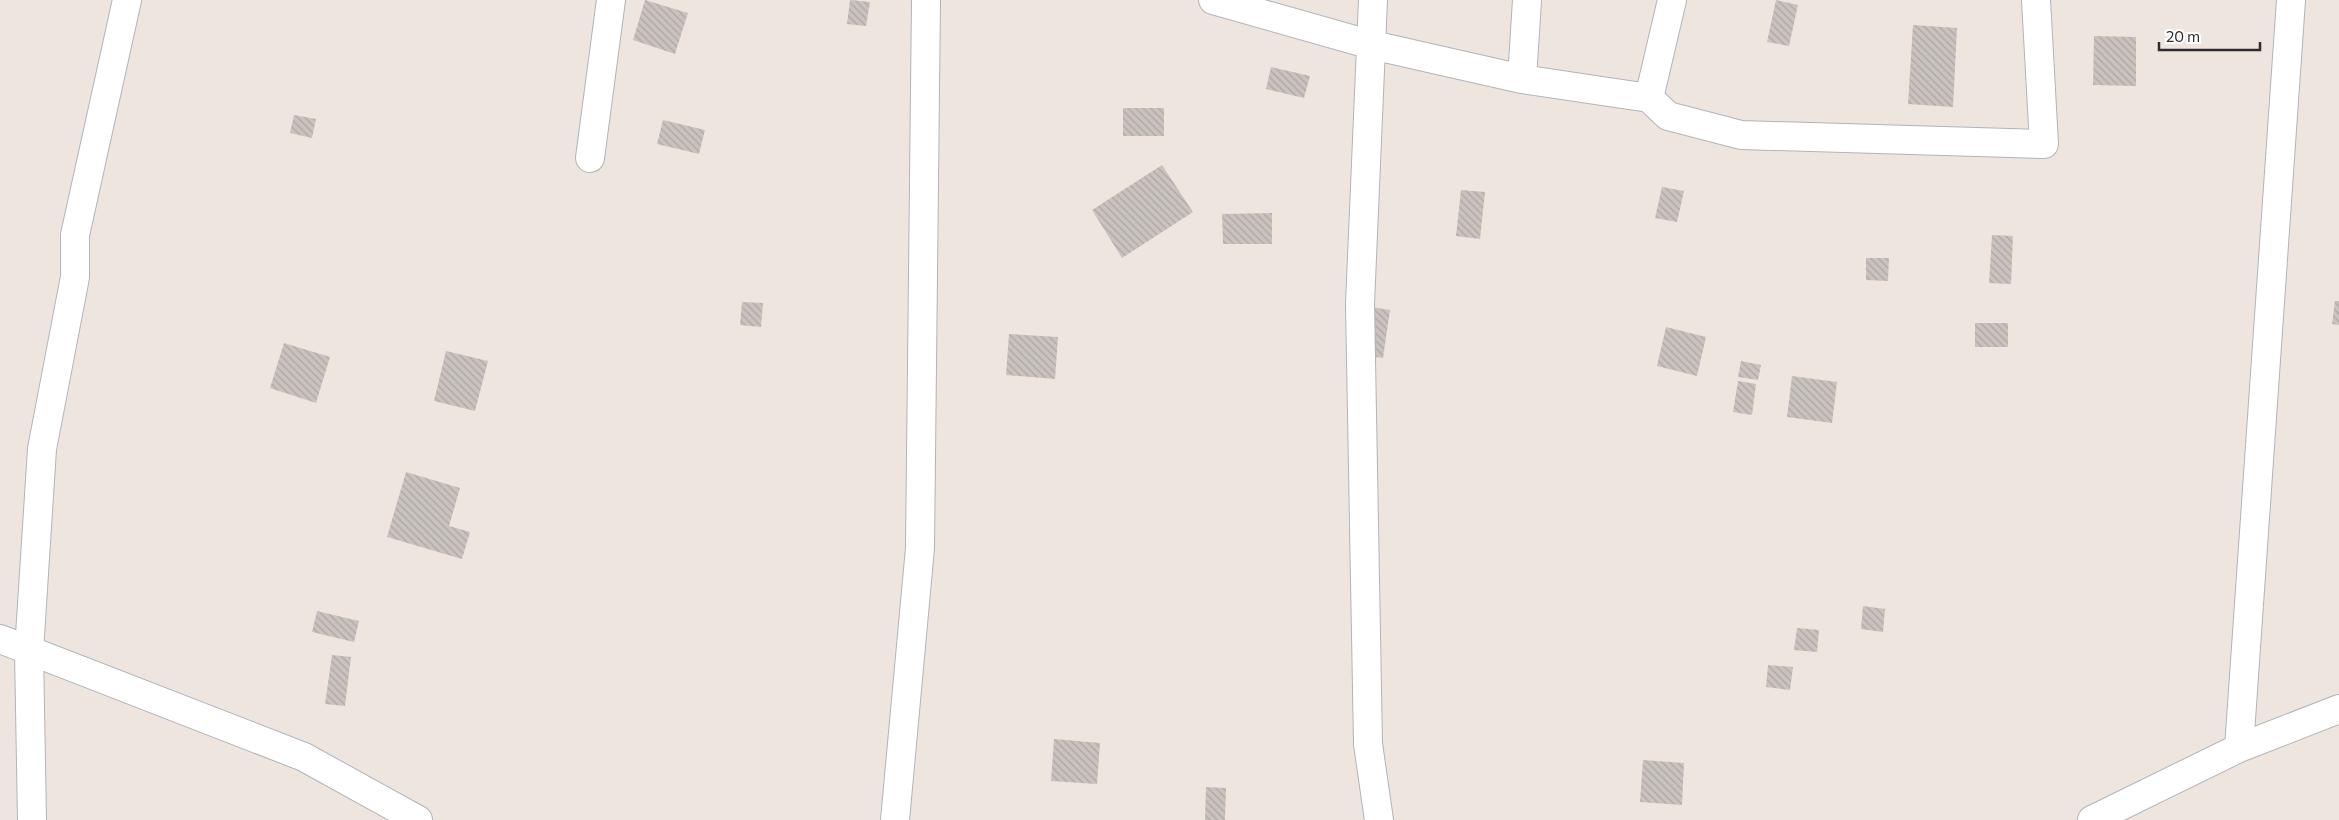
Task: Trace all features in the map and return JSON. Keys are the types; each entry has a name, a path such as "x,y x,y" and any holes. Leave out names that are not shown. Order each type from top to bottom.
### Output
{"street":[{"path":"32,820 29,651 42,449 76,277 75,234 128,0"},
{"path":"590,158 611,0"},
{"path":"895,820 920,548 926,0"},
{"path":"1213,0 1372,45 1522,79 1649,98 1668,116 1741,135 2044,144 2036,0"},
{"path":"1373,0 1360,304 1368,744 1379,820"},
{"path":"1522,79 1527,0"},
{"path":"1649,98 1672,0"},
{"path":"2239,748 2290,0"},
{"path":"0,640 304,757 418,820"},
{"path":"2092,820 2239,748 2339,708"}],"building":[{"path":"645,0 688,13 675,54 633,40"},
{"path":"850,0 870,2 866,26 847,24"},
{"path":"1776,0 1798,5 1789,46 1767,42"},
{"path":"1913,25 1957,28 1953,107 1908,104"},
{"path":"2094,36 2136,37 2136,86 2093,85"},
{"path":"1271,67 1310,76 1304,98 1266,89"},
{"path":"1123,108 1164,108 1164,136 1123,136"},
{"path":"294,115 316,119 312,138 290,133"},
{"path":"663,120 705,130 699,154 657,144"},
{"path":"1162,165 1193,212 1122,258 1092,210"},
{"path":"1662,187 1684,191 1677,222 1655,218"},
{"path":"1461,190 1485,192 1480,239 1456,236"},
{"path":"1272,213 1272,244 1223,244 1222,214"},
{"path":"1992,235 2013,236 2011,284 1989,283"},
{"path":"1866,258 1889,258 1888,281 1866,280"},
{"path":"2335,301 2339,301 2339,325 2332,324"},
{"path":"742,302 763,303 761,327 740,325"},
{"path":"1365,306 1390,310 1383,358 1359,355"},
{"path":"1975,323 2008,323 2008,347 1975,347"},
{"path":"1666,327 1706,337 1697,376 1657,366"},
{"path":"1009,334 1058,337 1055,379 1006,375"},
{"path":"284,343 330,357 316,403 270,388"},
{"path":"446,351 488,361 475,411 434,401"},
{"path":"1741,361 1761,365 1758,380 1738,377"},
{"path":"1792,376 1837,382 1832,423 1787,417"},
{"path":"1738,381 1756,384 1752,415 1733,412"},
{"path":"406,472 460,488 449,526 470,532 462,559 387,537"},
{"path":"1863,606 1885,609 1883,632 1861,629"},
{"path":"317,611 359,621 354,642 312,632"},
{"path":"1797,628 1819,630 1817,652 1794,650"},
{"path":"332,655 351,657 345,706 325,704"},
{"path":"1768,665 1793,667 1790,690 1766,687"},
{"path":"1054,739 1100,743 1097,784 1051,781"},
{"path":"1643,760 1684,763 1682,805 1640,802"},
{"path":"1206,787 1226,788 1225,820 1205,820"}]}
